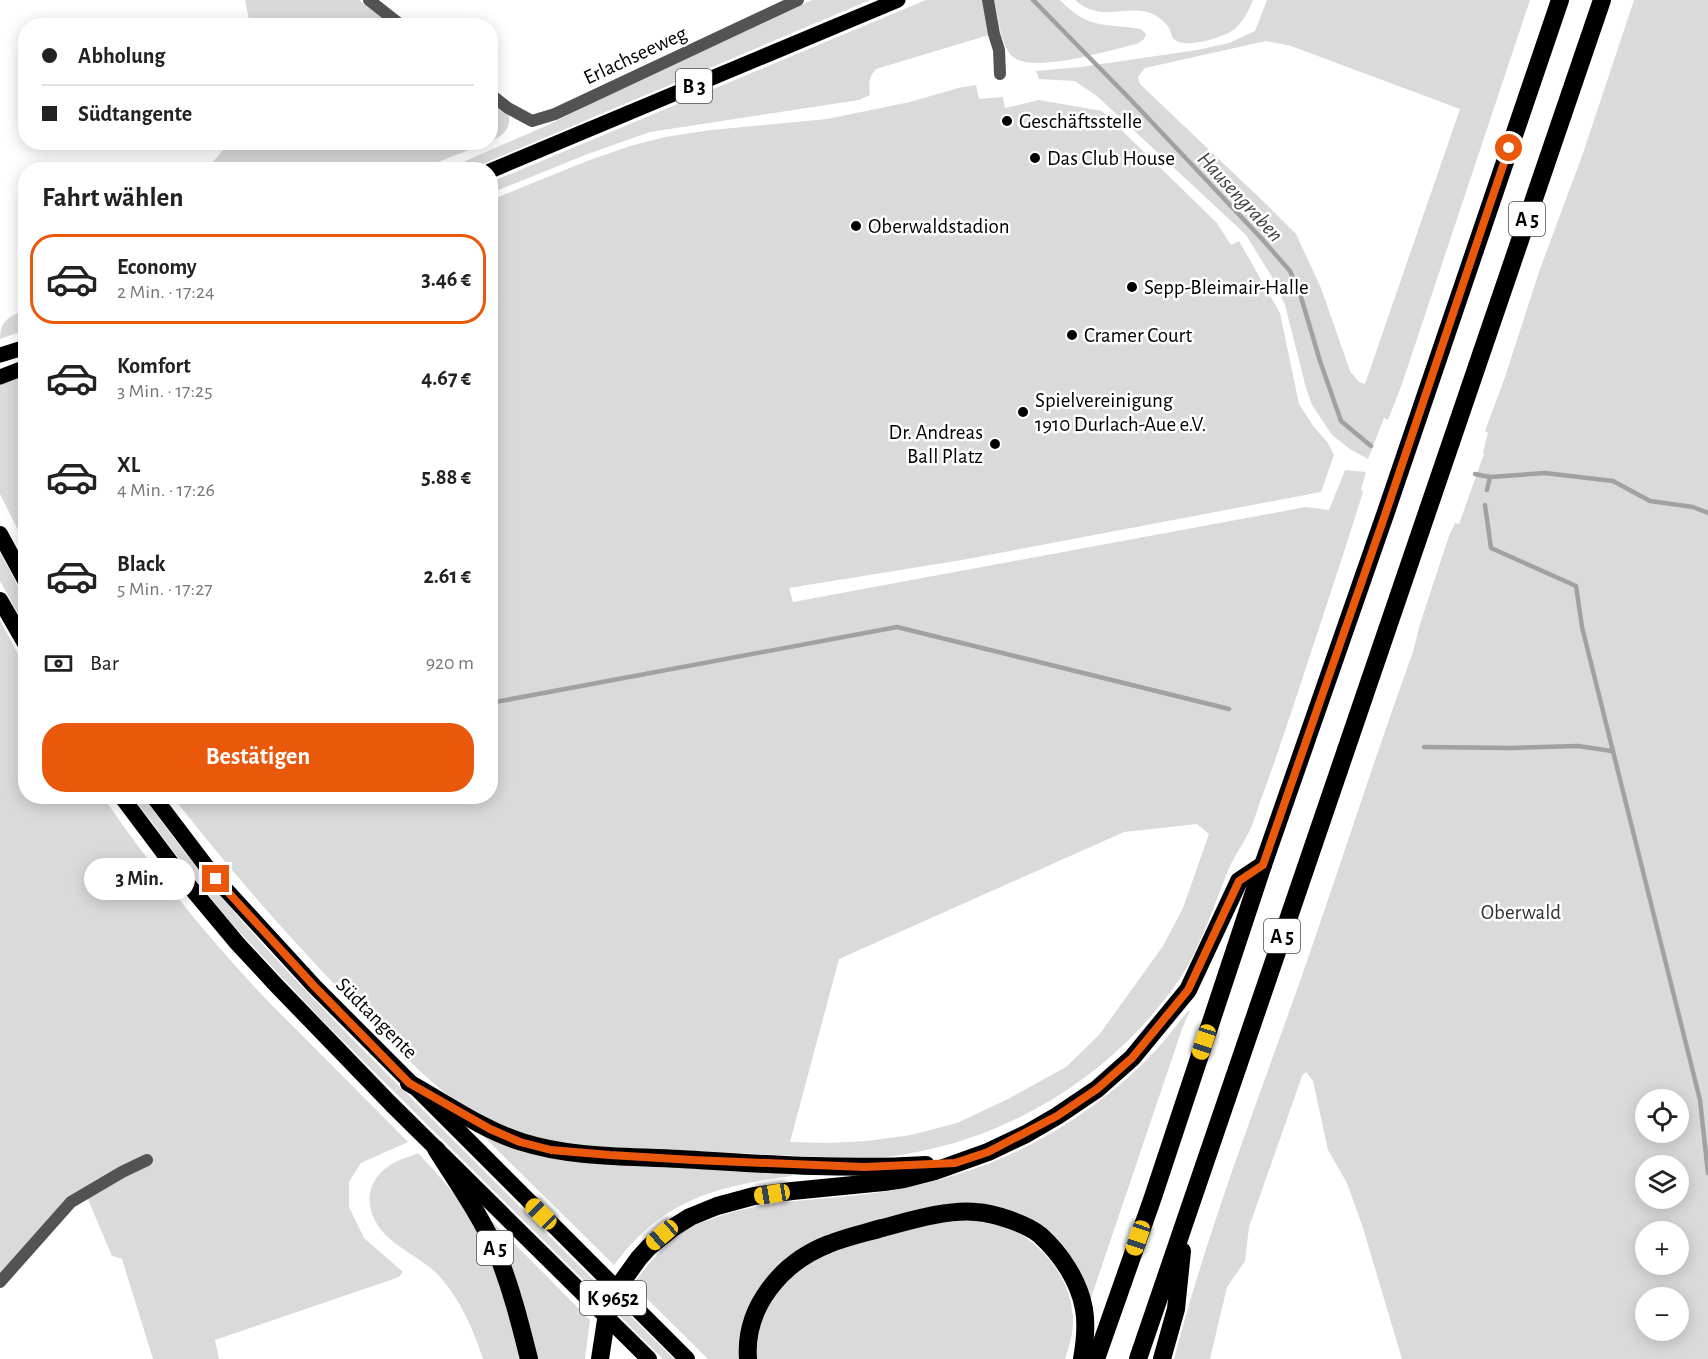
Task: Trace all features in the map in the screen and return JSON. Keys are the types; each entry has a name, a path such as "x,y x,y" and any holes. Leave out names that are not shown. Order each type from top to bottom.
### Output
{"highway":[{"name":"A 5","path":"1096,1359 1560,0"},
{"name":"A 5","path":"1138,1359 1602,0"},
{"path":"0,534 18,567"},
{"path":"0,600 18,631"},
{"name":"K 9652","path":"127,804 181,876 237,943 436,1149 649,1359"},
{"name":"Südtangente","path":"159,804 254,922 315,987 687,1359"},
{"path":"409,1083 490,1129 520,1142 551,1150 828,1167 897,1167 955,1163 988,1152 1057,1116 1097,1089 1132,1058 1188,990 1239,881 1263,865"},
{"name":"A 5","path":"436,1149 476,1213 497,1253 529,1359"},
{"name":"K 9652","path":"600,1359 606,1320 614,1296 629,1271 649,1247 690,1217 737,1200 792,1191 904,1179 955,1163"},
{"path":"748,1359 750,1330 766,1292 778,1276 810,1252 912,1220 944,1214 976,1212 1008,1219 1039,1234 1059,1256 1074,1279 1084,1308 1086,1338 1082,1359"},
{"name":"A 5","path":"1162,1359 1176,1309 1184,1219"}],"main road":[{"name":"B 3","path":"498,168 898,0"},
{"path":"0,355 18,350"},
{"path":"0,377 18,370"}],"street":[{"path":"369,0 392,18"},
{"name":"Erlachseeweg","path":"498,100 531,122 555,114 798,0"},
{"path":"988,0 999,50 1000,74"},
{"path":"0,1282 71,1202 147,1160"}],"green space":[{"path":"245,0 359,0 383,18 249,18"},
{"path":"812,0 870,0 488,162 463,162 491,150 498,150 498,147"},
{"path":"926,0 982,0 989,35 876,69 870,81 870,95 859,100 650,132 498,190 498,179"},
{"path":"994,0 1060,0 1070,10 1088,21 1141,29 1146,34 1144,39 1137,44 1070,60 1034,63 1019,60 1006,48"},
{"path":"1075,0 1253,0 1236,28 1206,41 1188,43 1175,40 1165,22 1150,13 1102,12 1084,7"},
{"path":"1267,0 1530,0 1402,384 1388,420 1384,418 1368,459 1332,435 1312,405 1285,305 1272,277 1246,235 1098,97 1075,81 1039,79 1036,71 1081,67 1197,50 1229,43 1255,31","holes":["1266,41 1291,46 1460,109 1365,384 1359,382 1350,371 1321,288 1296,234 1140,84 1138,77 1145,68"]},
{"name":"Oberwald","path":"1634,0 1708,0 1708,1359 1402,1359 1363,1228 1347,1183 1328,1150 1313,1081 1306,1072 1302,1076 1249,1227 1245,1261 1227,1287 1210,1359 1174,1359 1216,1217 1413,652 1449,536 1455,523 1459,524 1484,454 1488,433 1485,431 1540,269 1582,156"},
{"path":"976,85 979,99 1003,97 1005,108 1039,100 1102,111 1217,223 1231,245 1239,241 1280,313 1299,404 1328,443 1334,455 1321,492 962,560 789,588 793,602 1306,507 1329,510 1345,470 1366,472 1361,489 1363,492 1347,543 1251,827 1231,864 1192,958 1174,987 1145,1023 1112,1055 1076,1084 1038,1108 996,1128 953,1143 909,1154 863,1159 588,1146 525,1136 455,1101 409,1060 271,916 179,804 498,804 498,197 587,161 665,137 711,130 827,119 910,102","holes":["1197,824 1209,834 1183,908 1163,946 1099,1035 1066,1067 1008,1099 957,1123 911,1135 867,1141 790,1142 839,959 1124,832"]},
{"path":"498,107 509,116 509,125 499,137"},
{"path":"223,150 469,150 438,162 213,162"},
{"path":"18,313 18,333 0,339 1,329 10,317"},
{"path":"18,377 18,530 0,494 0,384"},
{"path":"0,552 18,587 18,613 0,581"},
{"path":"0,620 18,655 18,804 108,804 160,876 222,951 266,999 408,1142 361,1163 349,1182 349,1207 364,1238 403,1272 399,1277 215,1340 219,1359 153,1359 122,1259 112,1256 84,1190 0,1276"},
{"path":"138,804 149,804 206,879 310,995 674,1359 663,1359 324,1022 232,924 188,871"},
{"path":"1190,1011 1091,1298 1053,1239 946,1206 771,1275 742,1359 708,1359 633,1285 667,1245 698,1224 754,1207 910,1187 958,1174 1012,1154 1065,1125 1114,1090 1156,1050"},
{"path":"479,1132 517,1147 793,1172 792,1176 738,1185 692,1200 652,1225 614,1265"},
{"path":"418,1153 460,1201 480,1233 499,1279 521,1359 483,1359 455,1296 429,1267 382,1231 371,1212 370,1192 380,1174 399,1160"},
{"path":"975,1219 1003,1226 1020,1234 1044,1254 1062,1278 1072,1307 1073,1322 1065,1359 755,1359 756,1339 768,1305 777,1290 798,1268 842,1248 936,1222"},
{"path":"491,1220 590,1320 585,1359 534,1359"}],"waterway":[{"name":"Hausengraben","path":"1033,0 1130,99 1290,271 1301,297 1341,421 1371,446"},
{"name":"Hausengraben","path":"1475,474 1490,477 1545,473 1613,481 1650,501 1693,507 1708,513"},
{"path":"1487,490 1490,477"},
{"path":"1485,505 1491,548 1576,586 1582,627 1700,1100 1708,1173"},
{"path":"498,702 897,627 1229,709"},
{"path":"1424,747 1578,746 1612,751"}],"place":[{"name":"Geschäftsstelle","path":"1007,121"},
{"name":"Das Club House","path":"1035,158"},
{"name":"Oberwaldstadion","path":"856,226"},
{"name":"Sepp-Bleimair-Halle","path":"1132,287"},
{"name":"Cramer Court","path":"1072,335"},
{"name":"Spielvereinigung 1910 Durlach-Aue e.V.","path":"1023,412"},
{"name":"Dr. Andreas Ball Platz","path":"995,444"}],"route":[{"path":"216,879 315,987 409,1083 490,1129 520,1142 551,1150 610,1155 828,1167 897,1167 955,1163 988,1152 1026,1134 1097,1089 1132,1058 1188,990 1239,881 1263,865 1509,148"}]}
